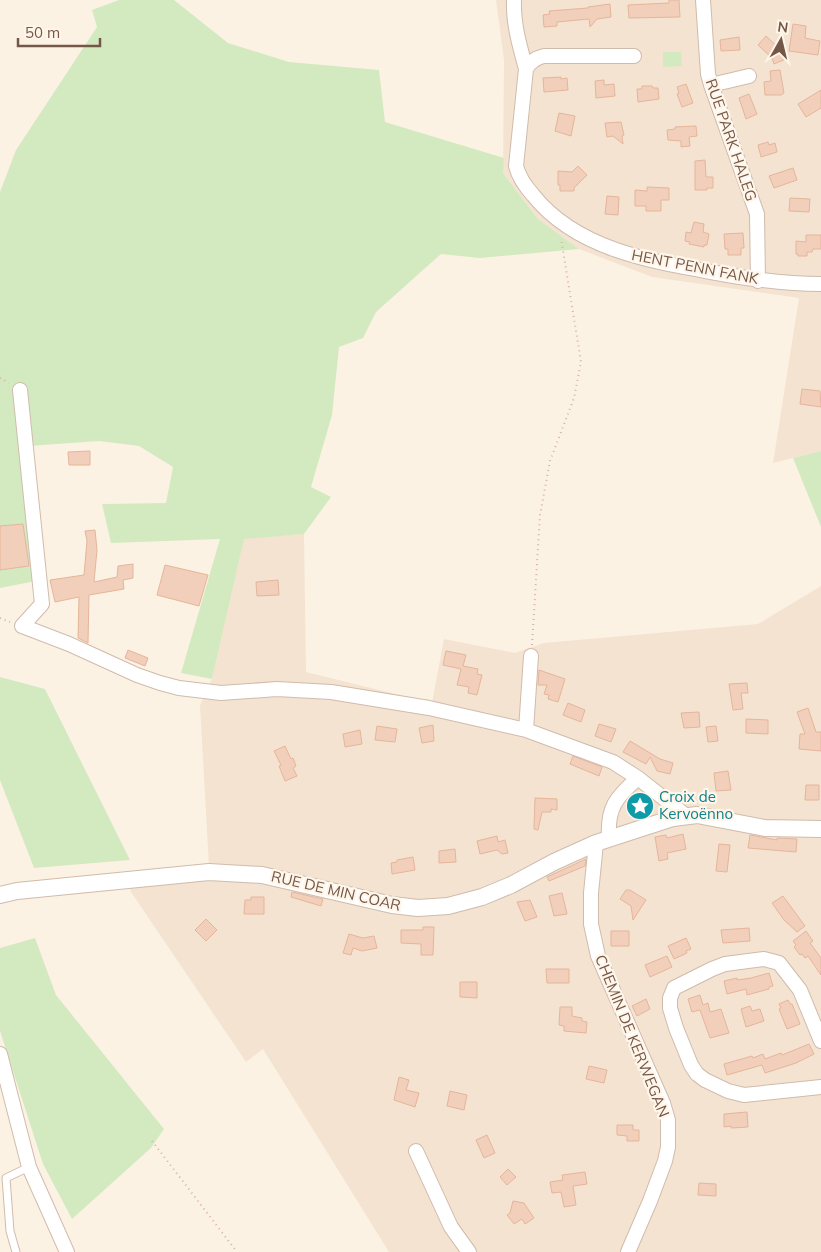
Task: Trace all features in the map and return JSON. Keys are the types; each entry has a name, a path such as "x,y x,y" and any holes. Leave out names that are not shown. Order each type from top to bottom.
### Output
{"street":[{"path":"514,0 517,34 526,69"},
{"name":"RUE PARK HALEG","path":"703,0 708,74 757,214 758,280"},
{"path":"526,69 532,61 544,56 634,56"},
{"name":"HENT PENN FANK","path":"526,69 516,154 517,172 519,178 544,209 562,223 586,237 645,260 758,280 794,284 821,284"},
{"path":"711,85 749,76"},
{"path":"20,390 42,604 22,626 69,644 137,675 160,684 179,688 221,693 277,689 332,692 429,708 526,730 613,762 638,778 685,816"},
{"path":"526,730 531,656"},
{"name":"CHEMIN DE KERWEGAN","path":"628,1252 665,1161 669,1140 668,1120 663,1103 598,956 590,924 591,893 609,820 615,802 621,792 638,778"},
{"name":"RUE DE MIN COAR","path":"0,895 17,891 209,872 262,875 392,906 418,908 448,906 482,897 603,841 665,820 685,816 704,816 765,828 821,829"},
{"path":"821,1041 800,990 779,962 764,959 718,966 674,988 672,993 670,1008 686,1055 697,1074 705,1080 728,1091 744,1095 821,1087"},
{"path":"0,1054 29,1167 67,1252"},
{"path":"416,1151 452,1227 469,1252"}],"lane":[{"path":"16,1252 10,1231 6,1178 29,1167"}],"path":[{"path":"531,656 540,516 550,461 574,398 581,362 561,241 562,223"},
{"path":"152,1141 237,1252"}],"shaded area":[{"path":"496,0 821,0 821,451 773,463 799,298 652,277 579,249 538,219 503,173 504,60"},
{"path":"304,534 306,672 432,703 444,639 515,653 544,643 758,624 821,586 821,1252 389,1252 263,1049 246,1062 131,892 126,875 209,867 200,705 212,679 244,538"}],"green space":[{"path":"119,0 174,0 228,43 289,62 379,70 385,122 504,158 503,173 538,219 579,249 480,258 441,254 376,312 363,338 339,347 332,415 311,487 331,497 304,534 244,539 212,679 181,673 220,539 111,543 102,504 166,503 173,467 139,446 99,441 29,446 41,580 0,588 0,192 16,150 97,27 92,10"},
{"path":"663,52 681,52 682,66 663,67"},
{"path":"821,451 821,527 793,458"},
{"path":"0,677 45,689 130,860 34,868 0,780"},
{"path":"35,938 56,995 164,1129 151,1148 72,1219 43,1164 0,1031 0,948"}],"building":[{"path":"669,0 679,0 680,17 629,18 628,5 669,3"},
{"path":"610,4 611,17 597,19 590,27 589,19 557,22 557,26 544,27 543,15 550,14 549,11"},
{"path":"793,24 806,26 805,38 820,41 818,55 789,51"},
{"path":"766,36 782,51 786,59 774,64 772,58 758,45"},
{"path":"739,37 740,50 721,51 720,40"},
{"path":"780,70 784,93 781,95 765,95 764,82 771,81 770,71"},
{"path":"561,77 561,79 567,78 568,90 544,92 543,78"},
{"path":"604,80 604,85 614,84 615,96 596,98 595,81"},
{"path":"686,84 693,103 682,107 677,94 679,93 677,87"},
{"path":"642,86 658,88 659,99 638,102 637,89 642,89"},
{"path":"821,90 821,108 806,117 798,104"},
{"path":"749,94 757,114 746,119 739,98"},
{"path":"559,113 575,116 571,136 555,131"},
{"path":"621,122 624,135 622,136 623,144 613,136 607,137 605,123"},
{"path":"696,126 697,136 689,137 690,146 681,147 681,141 668,140 667,130 675,129 675,127"},
{"path":"768,142 769,145 775,143 777,152 761,157 758,145"},
{"path":"705,160 706,177 713,177 713,188 695,190 695,161"},
{"path":"578,166 587,175 574,188 574,191 560,191 558,171 572,172"},
{"path":"793,168 797,180 774,188 769,176"},
{"path":"647,187 669,188 669,200 661,200 661,211 646,211 646,206 635,206 635,190 647,191"},
{"path":"607,196 619,197 618,215 605,214"},
{"path":"790,198 810,199 809,212 789,211"},
{"path":"694,222 704,224 703,232 709,234 707,245 704,245 704,247 689,244 690,242 685,241 686,232 691,233"},
{"path":"743,233 744,248 741,248 741,255 728,255 728,249 725,249 724,234"},
{"path":"806,235 821,235 821,249 813,249 812,252 807,252 807,256 798,256 796,254 796,241 806,242"},
{"path":"802,389 820,391 821,407 800,404"},
{"path":"90,451 90,465 69,465 68,452"},
{"path":"23,524 29,566 0,570 0,526"},
{"path":"95,530 97,550 94,582 117,577 118,566 133,564 133,578 123,580 124,589 89,595 88,643 78,638 79,597 55,602 50,580 84,575 87,541 85,531"},
{"path":"165,565 208,575 199,606 157,595"},
{"path":"278,580 279,595 257,596 256,582"},
{"path":"128,650 148,658 145,666 125,658"},
{"path":"446,651 466,655 463,666 478,669 477,674 482,675 477,695 468,693 469,687 457,685 461,669 443,665"},
{"path":"539,670 565,679 558,702 548,699 549,695 544,694 547,685 538,685"},
{"path":"747,683 748,693 741,693 743,709 733,710 729,684"},
{"path":"568,703 585,710 581,722 563,715"},
{"path":"808,708 816,732 821,732 821,751 799,749 800,734 805,734 797,712"},
{"path":"699,712 700,727 684,728 681,713"},
{"path":"746,719 768,720 768,734 746,733"},
{"path":"599,724 616,729 611,742 595,736"},
{"path":"433,725 434,741 422,743 419,728"},
{"path":"377,726 397,729 395,742 375,740"},
{"path":"716,726 718,741 708,742 706,727"},
{"path":"360,730 362,744 345,747 343,734"},
{"path":"630,741 660,759 673,763 670,774 657,771 650,757 646,764 623,752"},
{"path":"285,746 291,759 293,758 296,766 293,768 297,776 285,781 279,766 281,765 274,751"},
{"path":"573,756 602,767 599,776 570,764"},
{"path":"728,771 731,790 716,791 714,773"},
{"path":"806,785 819,785 819,800 805,800"},
{"path":"535,798 557,799 557,810 551,809 551,812 542,812 538,830 534,829"},
{"path":"683,834 686,849 667,853 668,859 659,861 655,837 666,835 667,838"},
{"path":"750,835 777,840 777,838 797,839 796,852 748,848"},
{"path":"497,836 498,842 505,840 508,853 502,854 497,850 480,854 477,841"},
{"path":"719,844 730,845 727,872 716,871"},
{"path":"455,849 456,862 439,863 439,851"},
{"path":"413,857 415,870 392,874 391,863"},
{"path":"586,859 585,866 549,881 547,877"},
{"path":"626,890 630,890 646,900 633,920 631,906 620,899"},
{"path":"292,892 323,899 321,906 291,897"},
{"path":"562,893 567,914 554,916 549,896"},
{"path":"783,896 805,926 797,932 784,920 772,903"},
{"path":"251,897 264,897 264,914 244,914 245,900 251,900"},
{"path":"530,900 537,917 525,921 517,902"},
{"path":"206,919 217,930 206,941 195,930"},
{"path":"423,927 434,927 433,955 421,955 421,944 401,943 401,930 423,930"},
{"path":"749,928 750,941 723,943 721,930"},
{"path":"611,931 629,931 629,946 611,946"},
{"path":"806,931 813,941 810,943 821,958 821,975 808,956 805,958 802,954 800,955 794,947 796,945 793,941"},
{"path":"349,934 363,938 374,936 377,948 362,951 353,948 351,955 343,953"},
{"path":"686,938 691,949 674,959 668,946"},
{"path":"667,956 672,967 650,977 645,965"},
{"path":"546,969 569,969 569,983 547,983"},
{"path":"769,973 773,986 769,987 769,989 747,995 746,989 727,994 724,981 737,978 737,980 751,978"},
{"path":"460,982 477,982 477,998 460,997"},
{"path":"700,995 703,1005 708,1003 710,1012 721,1009 729,1033 710,1038 700,1010 692,1012 688,999"},
{"path":"646,999 650,1009 637,1016 632,1006"},
{"path":"788,1000 792,1004 800,1024 787,1029 779,1009 781,1008 779,1004"},
{"path":"750,1006 752,1011 760,1009 764,1021 746,1027 741,1009"},
{"path":"560,1007 572,1007 572,1016 582,1018 582,1021 587,1022 586,1033 564,1031 564,1026 559,1025"},
{"path":"809,1044 814,1054 796,1063 765,1073 762,1065 727,1075 724,1064 763,1054 765,1059 781,1053 782,1055"},
{"path":"589,1066 607,1070 604,1083 586,1079"},
{"path":"399,1077 409,1080 406,1090 419,1093 415,1107 394,1100"},
{"path":"450,1091 467,1095 464,1110 447,1106"},
{"path":"747,1112 748,1127 724,1127 724,1114"},
{"path":"617,1125 633,1125 633,1130 639,1130 639,1141 627,1141 627,1136 617,1135"},
{"path":"487,1135 495,1153 484,1158 476,1140"},
{"path":"508,1169 516,1177 507,1185 500,1177"},
{"path":"585,1172 587,1184 573,1186 576,1205 564,1207 561,1192 552,1193 550,1182 563,1180 562,1175"},
{"path":"699,1183 716,1184 716,1196 698,1195"},
{"path":"513,1201 524,1203 534,1218 525,1224 522,1219 514,1224 507,1215 510,1213"}],"place":[{"name":"Croix de Kervoënno","path":"640,806"}]}
